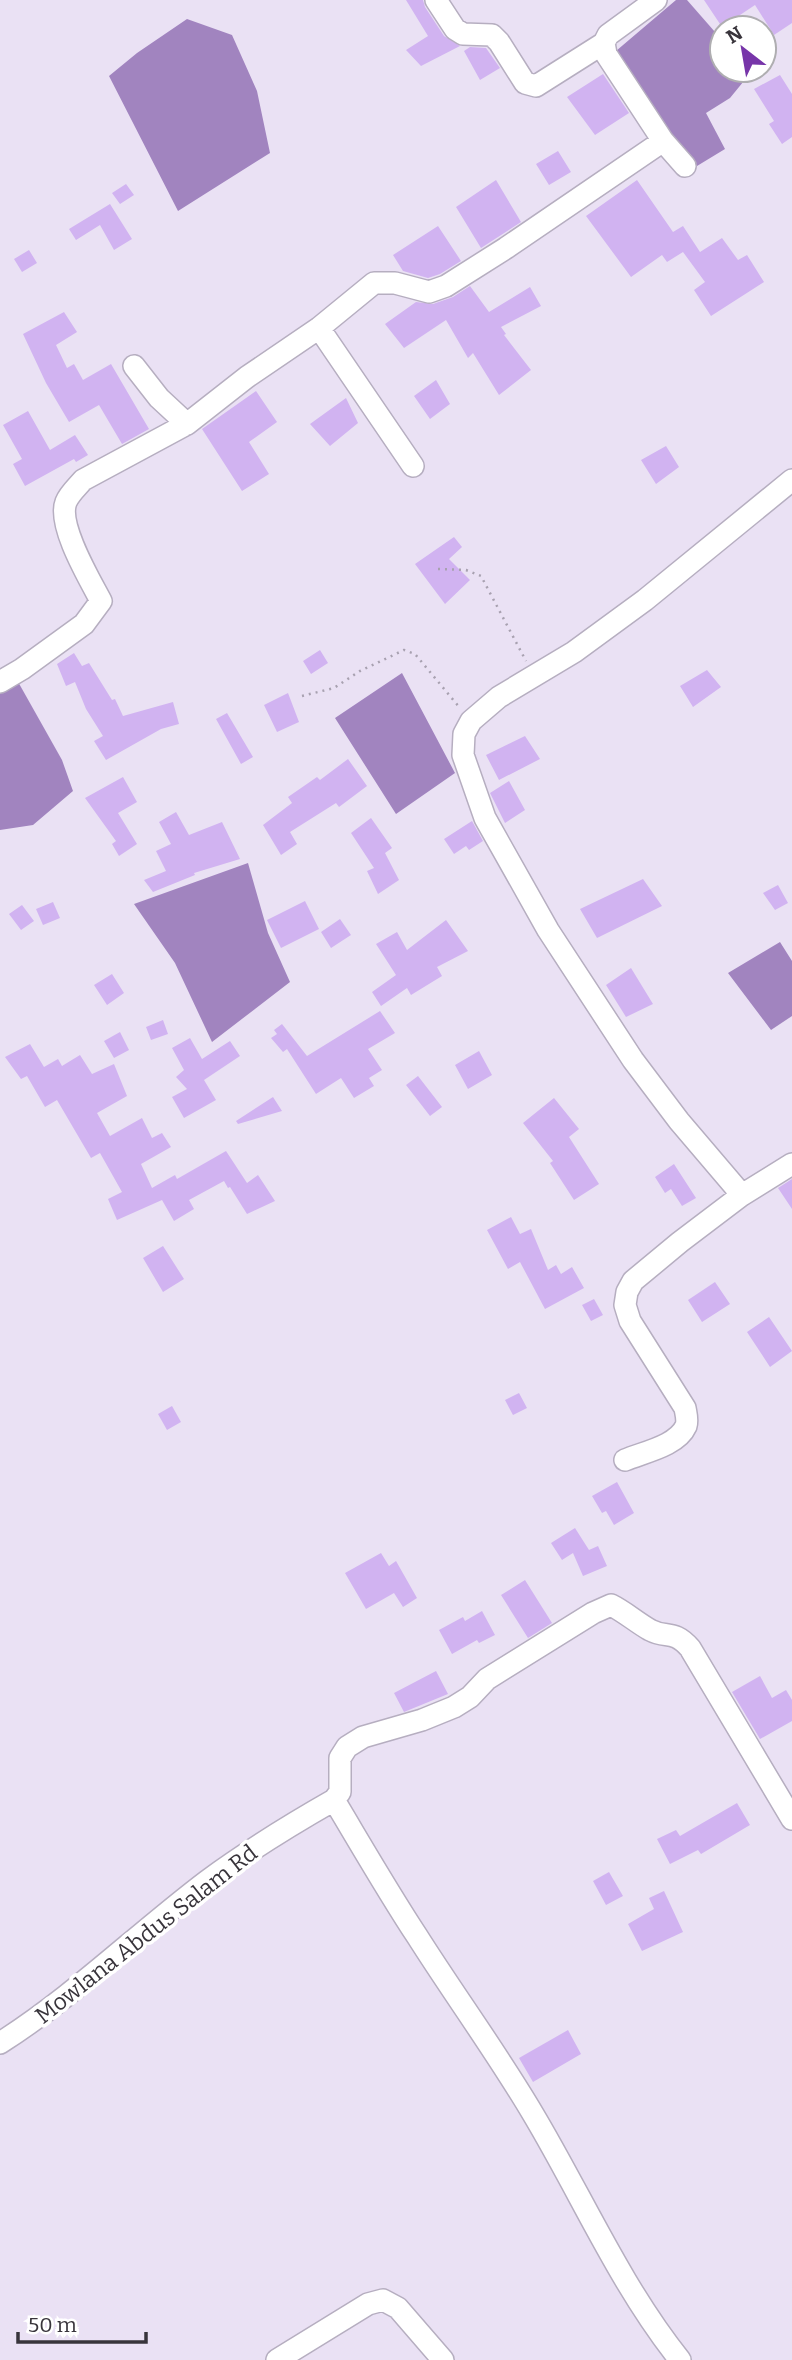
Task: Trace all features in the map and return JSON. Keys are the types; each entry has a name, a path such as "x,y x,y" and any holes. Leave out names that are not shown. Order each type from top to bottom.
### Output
{"street":[{"path":"436,0 455,29 464,34 492,35 526,83 531,86 536,86 604,43 608,35 656,0"},
{"path":"604,43 606,54 663,141 684,166"},
{"path":"0,682 84,624 101,601 83,568 64,512 71,493 83,480 187,424 247,377 319,328 374,283 395,283 429,292 446,286 663,141"},
{"path":"319,328 413,466"},
{"path":"134,366 159,398 187,424"},
{"path":"742,1195 633,1060 548,930 485,818 463,755 464,734 471,721 499,697 574,652 645,600 792,480"},
{"path":"625,1460 668,1443 685,1428 687,1422 685,1408 630,1321 625,1305 627,1292 633,1281 742,1195 792,1164"},
{"path":"680,2360 659,2334 601,2240 551,2144 498,2055 416,1936 334,1800 340,1792 340,1758 347,1747 363,1737 422,1720 454,1707 470,1697 487,1679 593,1613 611,1605 652,1632 677,1636 690,1648 792,1819"},
{"name":"Mowlana Abdus Salam Rd","path":"0,2043 42,2016 206,1882 274,1835 334,1800"},
{"path":"278,2360 368,2304 383,2300 398,2308 443,2360"}],"path":[{"path":"438,569 466,570 481,576 534,676"},
{"path":"302,696 334,688 360,671 404,650 415,654 471,721"}],"shaded area":[{"path":"676,0 687,0 708,24 708,84 741,84 730,98 706,113 725,149 697,166 658,120 616,51"},
{"path":"187,19 232,35 257,91 270,153 178,211 109,76"},
{"path":"402,673 455,773 396,814 335,718"},
{"path":"17,680 62,760 73,791 33,825 0,830 0,694"},
{"path":"248,863 268,933 290,982 212,1042 175,963 134,904"},
{"path":"780,942 792,961 792,1016 771,1030 728,973"}],"building":[{"path":"406,0 423,0 444,36 460,46 421,66 406,50 428,36"},
{"path":"704,0 792,0 792,23 778,32 778,14 761,14 755,5 742,14 713,14"},
{"path":"470,47 486,48 500,68 480,80 464,51"},
{"path":"603,74 629,113 595,135 567,97"},
{"path":"780,75 792,94 792,137 782,144 769,124 774,121 754,89 763,84 778,84"},
{"path":"558,151 571,172 549,185 536,164"},
{"path":"496,180 521,222 481,248 456,207"},
{"path":"637,180 673,232 683,226 700,252 722,238 738,260 747,255 764,282 711,316 694,290 705,282 683,252 667,262 662,255 631,277 586,216"},
{"path":"126,184 134,195 120,204 112,193"},
{"path":"110,204 132,239 114,250 100,225 76,240 69,229"},
{"path":"438,226 461,261 428,278 403,271 393,255"},
{"path":"29,250 37,263 22,272 14,259"},
{"path":"470,286 489,312 530,287 541,306 501,327 506,334 504,335 531,370 499,395 473,353 468,358 446,320 404,348 385,324 416,302 433,304 453,297"},
{"path":"64,312 77,332 56,345 67,368 74,364 83,380 111,364 149,429 122,444 99,405 69,422 46,383 23,334"},
{"path":"436,380 450,404 430,419 414,396"},
{"path":"256,391 277,422 249,442 269,474 242,491 202,429"},
{"path":"346,398 358,423 330,446 310,424"},
{"path":"28,411 50,450 75,435 88,455 76,462 74,459 25,486 13,464 22,459 3,425"},
{"path":"666,446 679,467 656,484 641,460"},
{"path":"454,537 462,547 449,559 470,580 445,604 415,564"},
{"path":"320,650 328,663 311,674 303,661"},
{"path":"74,653 82,666 89,663 112,700 115,699 123,716 173,702 179,724 161,729 106,760 94,741 103,736 86,709 75,682 66,686 57,664"},
{"path":"707,670 721,687 693,707 680,686"},
{"path":"288,693 299,722 277,732 264,705"},
{"path":"227,713 253,757 241,764 216,719"},
{"path":"525,736 540,759 499,780 486,755"},
{"path":"348,759 367,786 339,807 336,803 290,832 297,844 281,855 263,825 292,803 288,797 317,777 320,780"},
{"path":"123,777 137,802 118,813 137,844 119,856 112,844 116,841 85,798"},
{"path":"509,781 525,810 505,823 490,793"},
{"path":"176,812 189,835 222,822 240,859 194,873 195,875 153,892 144,880 166,871 156,851 171,844 159,822"},
{"path":"371,818 392,848 385,853 399,880 378,894 367,871 374,868 351,833"},
{"path":"472,821 483,841 469,850 466,846 454,854 444,839"},
{"path":"643,879 662,906 597,938 580,909"},
{"path":"778,885 788,903 775,910 763,893"},
{"path":"305,901 319,929 281,948 267,920"},
{"path":"53,902 60,918 43,925 36,909"},
{"path":"22,905 34,921 21,930 9,914"},
{"path":"340,919 351,935 331,948 321,932"},
{"path":"446,920 468,951 437,967 442,976 411,995 407,988 381,1006 372,992 396,975 376,944 397,932 407,950"},
{"path":"631,968 653,1004 626,1017 606,985"},
{"path":"112,974 124,993 107,1005 94,985"},
{"path":"380,1011 395,1033 368,1049 382,1070 369,1078 374,1086 354,1098 341,1078 316,1094 287,1049 283,1052 271,1038 277,1034 274,1030 282,1024 307,1056"},
{"path":"163,1020 168,1034 151,1040 146,1027"},
{"path":"120,1032 129,1050 114,1058 104,1041"},
{"path":"190,1038 202,1059 230,1041 240,1056 204,1080 216,1100 184,1118 172,1097 187,1089 176,1077 184,1070 172,1048"},
{"path":"30,1044 44,1067 58,1059 62,1066 80,1055 92,1074 114,1064 127,1096 97,1113 110,1136 142,1118 152,1138 162,1133 171,1147 141,1164 152,1188 175,1175 177,1179 226,1151 247,1183 258,1175 275,1201 247,1214 224,1181 189,1200 194,1209 174,1221 162,1200 117,1220 108,1199 122,1192 100,1153 91,1158 57,1100 45,1107 27,1076 21,1079 5,1057"},
{"path":"479,1051 492,1075 468,1089 455,1065"},
{"path":"418,1076 442,1107 430,1116 406,1085"},
{"path":"273,1097 282,1111 238,1124 236,1121"},
{"path":"554,1098 579,1129 569,1137 599,1184 574,1200 550,1163 553,1161 523,1123"},
{"path":"674,1164 696,1198 682,1206 671,1189 665,1193 655,1177"},
{"path":"792,1179 792,1209 778,1188"},
{"path":"511,1217 520,1234 531,1229 548,1270 556,1265 561,1274 572,1267 584,1288 545,1309 520,1262 508,1269 487,1230"},
{"path":"163,1246 184,1279 163,1292 143,1258"},
{"path":"715,1282 730,1304 702,1322 688,1300"},
{"path":"594,1299 603,1315 591,1321 582,1305"},
{"path":"769,1317 792,1351 770,1367 747,1332"},
{"path":"519,1393 527,1408 513,1415 505,1400"},
{"path":"172,1406 181,1422 167,1430 158,1414"},
{"path":"617,1482 634,1513 614,1525 606,1511 602,1513 592,1496"},
{"path":"575,1528 589,1550 598,1546 607,1566 583,1576 573,1553 562,1560 551,1543"},
{"path":"381,1553 389,1566 396,1561 417,1598 403,1607 394,1593 366,1609 345,1573"},
{"path":"525,1580 552,1623 528,1638 501,1595"},
{"path":"482,1611 495,1635 479,1643 477,1640 452,1654 439,1630 463,1617 465,1621"},
{"path":"436,1671 448,1694 404,1712 394,1693"},
{"path":"760,1676 772,1698 786,1690 792,1700 792,1721 760,1739 732,1692"},
{"path":"737,1803 750,1825 701,1854 698,1850 670,1864 657,1839 676,1830 680,1836"},
{"path":"609,1872 623,1896 606,1905 593,1881"},
{"path":"664,1891 683,1932 642,1951 628,1924 654,1909 649,1898"},
{"path":"568,2030 581,2054 533,2082 519,2058"}]}
